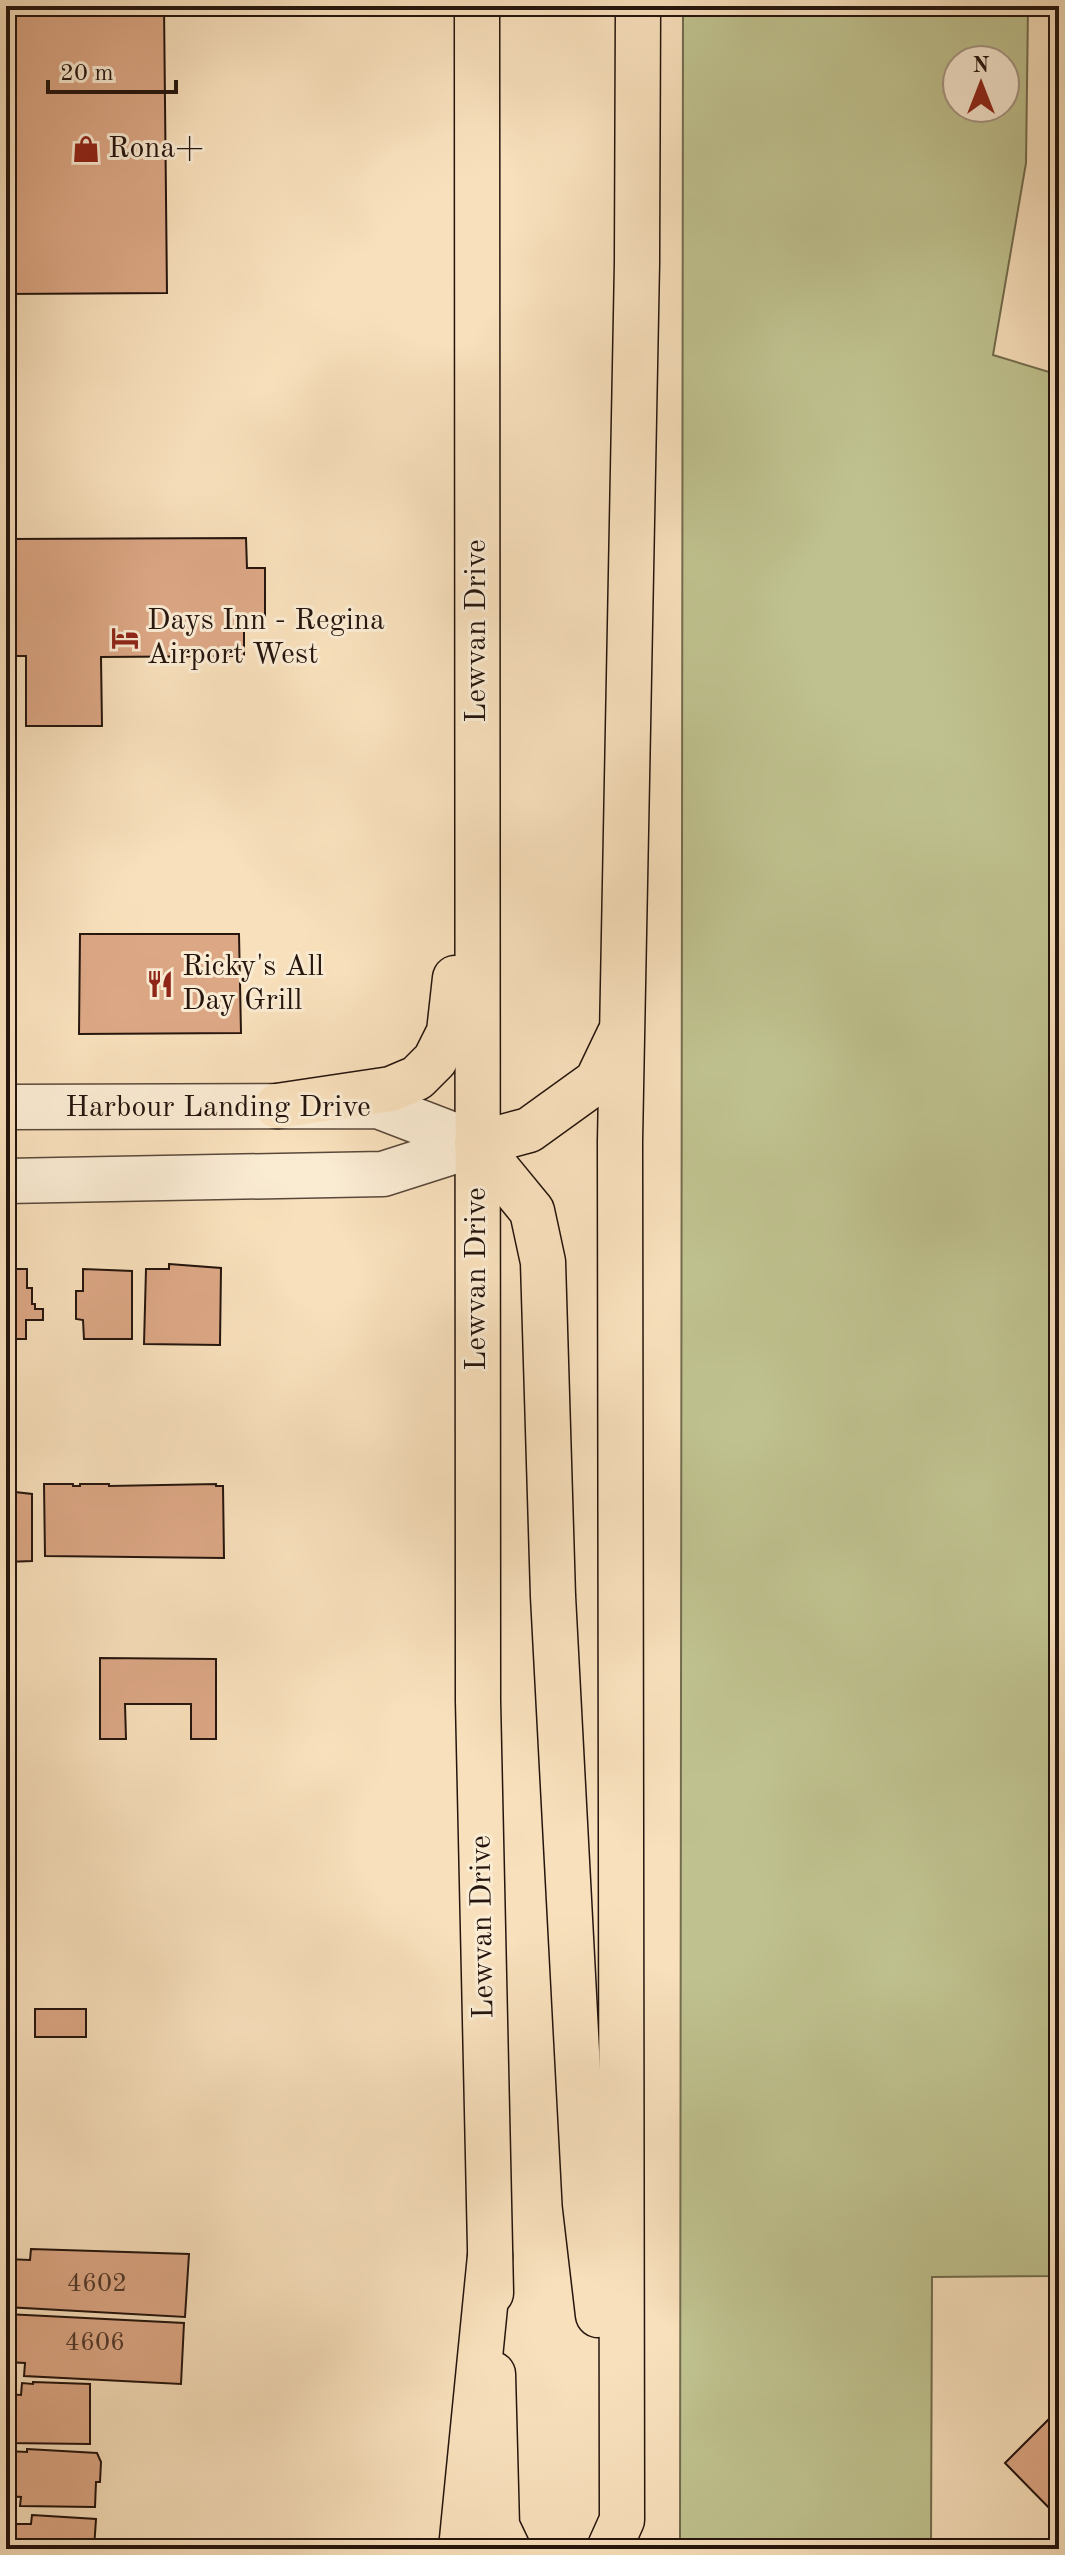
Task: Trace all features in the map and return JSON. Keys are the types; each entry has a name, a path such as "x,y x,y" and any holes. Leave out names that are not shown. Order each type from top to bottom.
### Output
{"main road":[{"name":"Lewvan Drive","path":"477,6 478,1701 497,2526 508,2549"},
{"path":"623,6 637,263"},
{"path":"616,2535 621,1029 637,263 638,6"},
{"path":"277,1106 391,1089 417,1078 435,1060 449,1032 477,632"},
{"path":"616,2535 585,2204 553,1596 543,1262 532,1211 477,1144 529,1130 597,1081 621,1029"},
{"path":"461,2549 490,2256"}],"street":[{"name":"Harbour Landing Drive","path":"6,1107 378,1106 477,1144"},
{"path":"6,1181 383,1174 477,1144"}],"green space":[{"path":"683,6 1028,6 1026,163 993,355 1059,375 1059,2276 932,2277 931,2549 680,2549"}],"building":[{"name":"Rona+","path":"6,6 164,6 167,293 6,294"},
{"name":"Days Inn - Regina Airport West","path":"246,538 247,568 265,568 265,621 244,621 244,656 101,657 102,726 26,726 26,656 6,656 6,539"},
{"name":"Ricky's All Day Grill","path":"80,934 239,934 241,1033 79,1034"},
{"path":"169,1264 221,1268 220,1345 144,1344 146,1269 169,1269"},
{"path":"6,1269 27,1269 27,1288 32,1288 32,1304 35,1304 35,1309 43,1309 43,1320 26,1320 26,1339 6,1339"},
{"path":"83,1269 132,1271 132,1339 84,1339 83,1320 76,1319 76,1291 83,1291"},
{"path":"44,1484 223,1486 224,1558 45,1556"},
{"path":"6,1491 32,1494 32,1561 6,1562"},
{"path":"100,1658 216,1659 216,1739 191,1739 191,1704 125,1704 126,1739 100,1739"},
{"path":"35,2009 86,2009 86,2037 35,2037"},
{"path":"31,2249 189,2254 185,2317 6,2307 6,2259 30,2260"},
{"path":"6,2314 184,2323 181,2384 24,2376 25,2363 6,2362"},
{"path":"22,2383 90,2384 90,2444 6,2443 6,2394 21,2395"},
{"path":"1049,2419 1059,2429 1059,2518 1005,2463"},
{"path":"27,2449 97,2453 101,2462 95,2507 20,2506 21,2497 6,2496 6,2451 27,2452"},
{"path":"32,2515 96,2519 94,2549 6,2549 6,2524 31,2524"},
{"path":"1007,2546 1059,2546 1059,2549 1007,2549"}],"place":[{"name":"Rona+","path":"86,149"},
{"name":"Days Inn - Regina Airport West","path":"125,638"},
{"name":"Ricky's All Day Grill","path":"160,984"}]}
